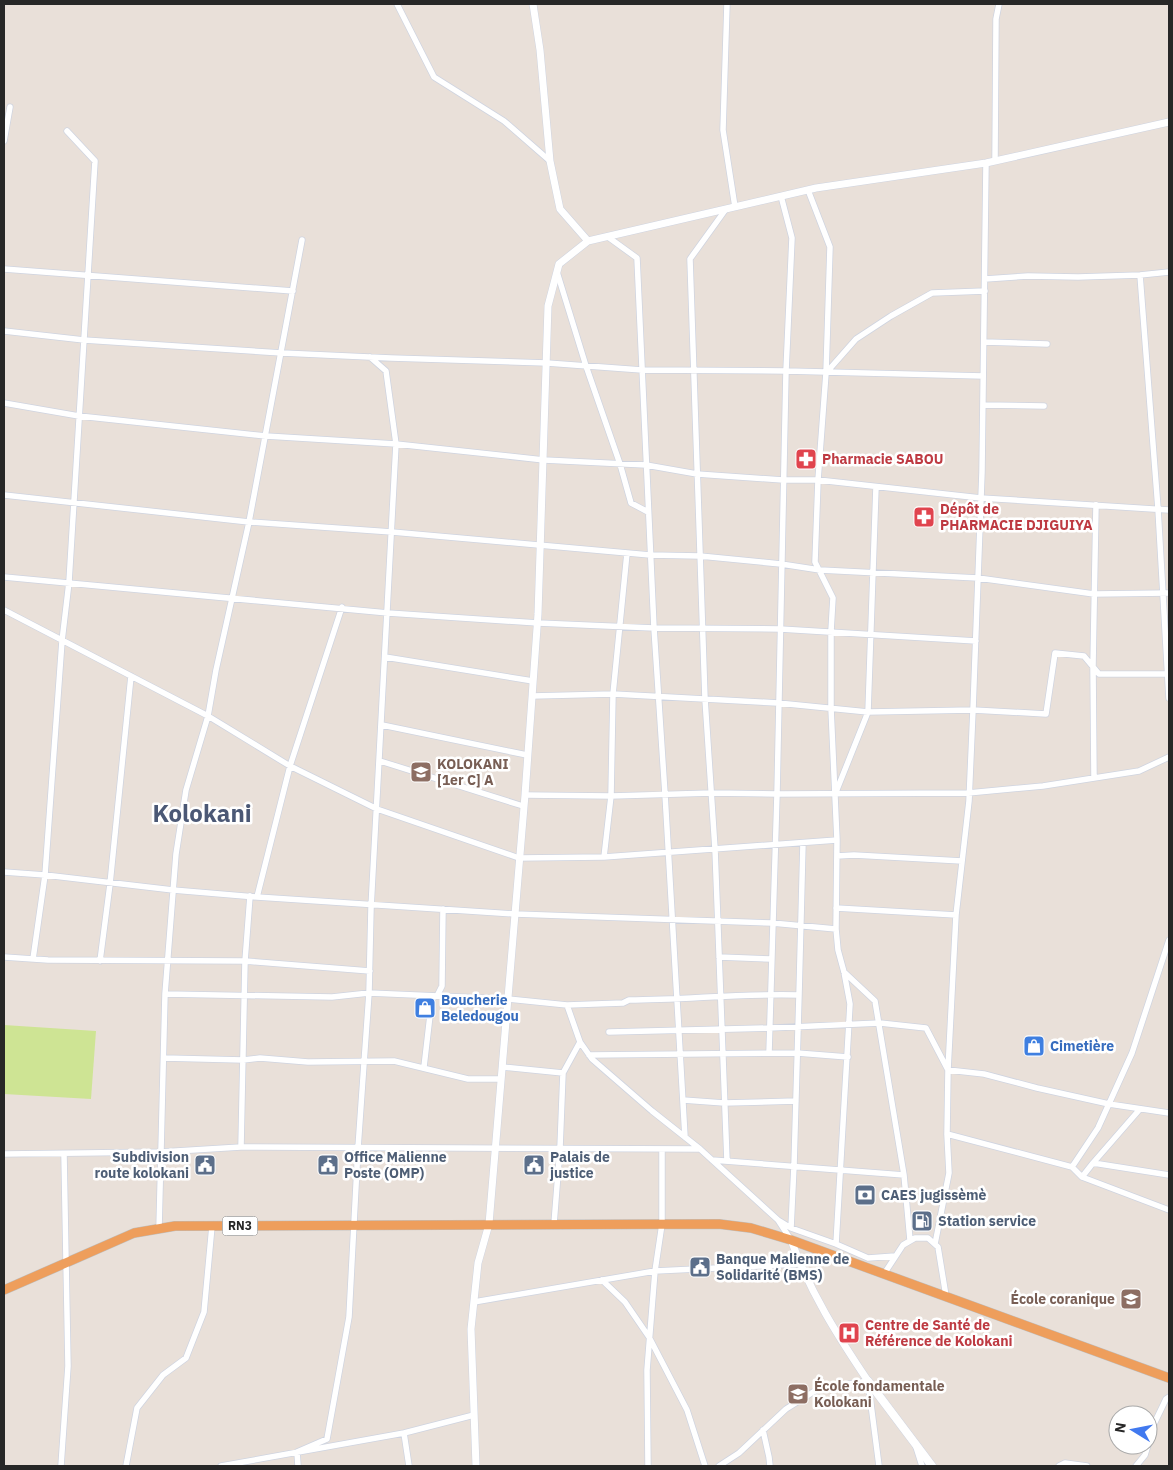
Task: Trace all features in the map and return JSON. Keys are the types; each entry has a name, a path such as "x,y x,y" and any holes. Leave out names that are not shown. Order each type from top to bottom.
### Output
{"highway":[{"name":"RN3","path":"4,1290 134,1233 176,1226 718,1224 751,1228 791,1240 1169,1378"}],"main road":[{"path":"868,1381 932,1466"}],"street":[{"path":"397,4 434,77 504,121 550,162"},
{"path":"533,4 540,50 550,162 560,209 588,241"},
{"path":"727,4 723,130 735,207"},
{"path":"995,160 996,19 999,4"},
{"path":"4,141 10,107"},
{"path":"476,1466 472,1330 478,1263 489,1224 520,858 538,623 548,306 559,264 588,241 608,236 808,190 986,163 1169,122"},
{"path":"33,959 45,875 62,641 69,582 95,161 67,131"},
{"path":"935,1244 949,1173 947,1134 948,1070 956,915 969,801 981,498 986,163"},
{"path":"808,190 830,248 826,373 818,480 815,562 833,598 831,708 836,794 836,929 838,950 850,1004 842,1170 836,1244"},
{"path":"768,1053 777,794 786,371 792,238 781,196"},
{"path":"726,209 690,259 702,627 715,850 726,1161"},
{"path":"608,236 636,258 654,628 666,794 685,1137"},
{"path":"159,1228 167,961 172,890 186,790 208,716 216,670 233,598 282,353 302,240"},
{"path":"4,269 293,291"},
{"path":"557,272 631,503 648,512"},
{"path":"985,280 1028,276 1078,277 1169,272"},
{"path":"1140,275 1166,593 1169,698"},
{"path":"826,373 856,339 891,316 932,293 985,291"},
{"path":"4,331 84,340 282,353 547,363 642,370 786,371 983,376"},
{"path":"984,342 1047,344"},
{"path":"297,1452 327,1439 349,1317 369,993 396,444 386,371 370,357"},
{"path":"4,403 80,416 266,436 396,444 544,460 646,465 697,474 783,480 818,480 981,498 1169,510"},
{"path":"983,405 1044,406"},
{"path":"836,794 868,712 876,487"},
{"path":"4,495 249,522 392,532 650,555 700,556 820,570 978,578 1094,594 1166,593"},
{"path":"1094,778 1093,666 1096,505"},
{"path":"604,857 611,796 613,694 627,552"},
{"path":"4,577 388,613 538,623 654,628 702,627 831,631 976,641"},
{"path":"241,1147 245,961 253,896 290,766 342,608"},
{"path":"4,610 208,716 290,766 377,809 520,858 604,857 837,840"},
{"path":"532,696 613,694 778,703 868,712 973,710 1046,714 1055,653 1084,656 1099,674 1168,674"},
{"path":"385,657 533,681"},
{"path":"100,961 110,884 131,676"},
{"path":"382,724 528,756"},
{"path":"525,795 611,796 712,792 777,794 968,793 1043,786 1139,771 1169,757"},
{"path":"380,761 523,806"},
{"path":"791,1228 803,843"},
{"path":"837,856 854,855 962,861"},
{"path":"4,872 172,890 515,914 772,923 836,929"},
{"path":"836,908 956,915"},
{"path":"424,1067 432,998 436,996 442,986 443,909"},
{"path":"1072,1167 1098,1128 1132,1053 1169,940"},
{"path":"4,957 100,961 245,961 370,971"},
{"path":"719,957 771,959"},
{"path":"844,972 876,1001 904,1175 910,1240"},
{"path":"165,994 332,997 369,993 508,999 566,1005 623,1003 629,1000 678,1000 770,994 799,995"},
{"path":"566,1005 580,1042 589,1055 652,1111 700,1149 778,1220 791,1228 868,1258 895,1256"},
{"path":"609,1032 880,1023 926,1028 948,1070"},
{"path":"554,1224 563,1073 580,1042"},
{"path":"589,1055 797,1053 848,1057"},
{"path":"164,1058 243,1060 260,1058 308,1062 394,1062 424,1067 468,1079 501,1079"},
{"path":"502,1067 563,1073"},
{"path":"948,1070 984,1074 1109,1104 1169,1113"},
{"path":"683,1100 724,1103 796,1101"},
{"path":"1082,1177 1140,1109"},
{"path":"947,1134 1072,1167 1082,1177 1169,1210"},
{"path":"4,1154 160,1152 241,1147 700,1149"},
{"path":"648,1466 647,1370 655,1271 662,1224 662,1149"},
{"path":"61,1466 68,1366 64,1154"},
{"path":"712,1160 904,1175"},
{"path":"1093,1163 1169,1175"},
{"path":"778,1220 791,1240 800,1264 835,1333 868,1381 879,1466"},
{"path":"126,1466 137,1408 163,1375 186,1358 204,1312 212,1226"},
{"path":"884,1274 903,1245 915,1238 928,1238 938,1247 946,1296"},
{"path":"474,1302 655,1271 800,1264"},
{"path":"602,1280 625,1302 649,1337 687,1410 705,1466"},
{"path":"719,1466 739,1453 786,1408 818,1389 868,1381"},
{"path":"1158,1416 1166,1399 1169,1397"},
{"path":"221,1466 404,1433 474,1415"},
{"path":"763,1430 770,1457 770,1466"},
{"path":"404,1433 409,1466"},
{"path":"914,1442 922,1466"},
{"path":"297,1452 298,1466"},
{"path":"1136,1466 1145,1455"},
{"path":"1059,1466 1065,1463 1087,1466"}],"green space":[{"path":"4,1025 96,1031 91,1099 4,1094"}],"place":[{"name":"Pharmacie SABOU","path":"806,459"},
{"name":"Dépôt de PHARMACIE DJIGUIYA","path":"924,517"},
{"name":"KOLOKANI [1er C] A","path":"421,772"},
{"name":"Boucherie Beledougou","path":"425,1008"},
{"name":"Cimetière","path":"1034,1046"},
{"name":"Subdivision route kolokani","path":"205,1165"},
{"name":"Office Malienne Poste (OMP)","path":"328,1165"},
{"name":"Palais de justice","path":"534,1165"},
{"name":"CAES jugissèmè","path":"865,1195"},
{"name":"Station service","path":"922,1221"},
{"name":"Banque Malienne de Solidarité (BMS)","path":"700,1267"},
{"name":"École coranique","path":"1131,1299"},
{"name":"Centre de Santé de Référence de Kolokani","path":"849,1333"},
{"name":"École fondamentale Kolokani","path":"798,1394"}],"district":[{"name":"Kolokani","path":"202,814"}]}
